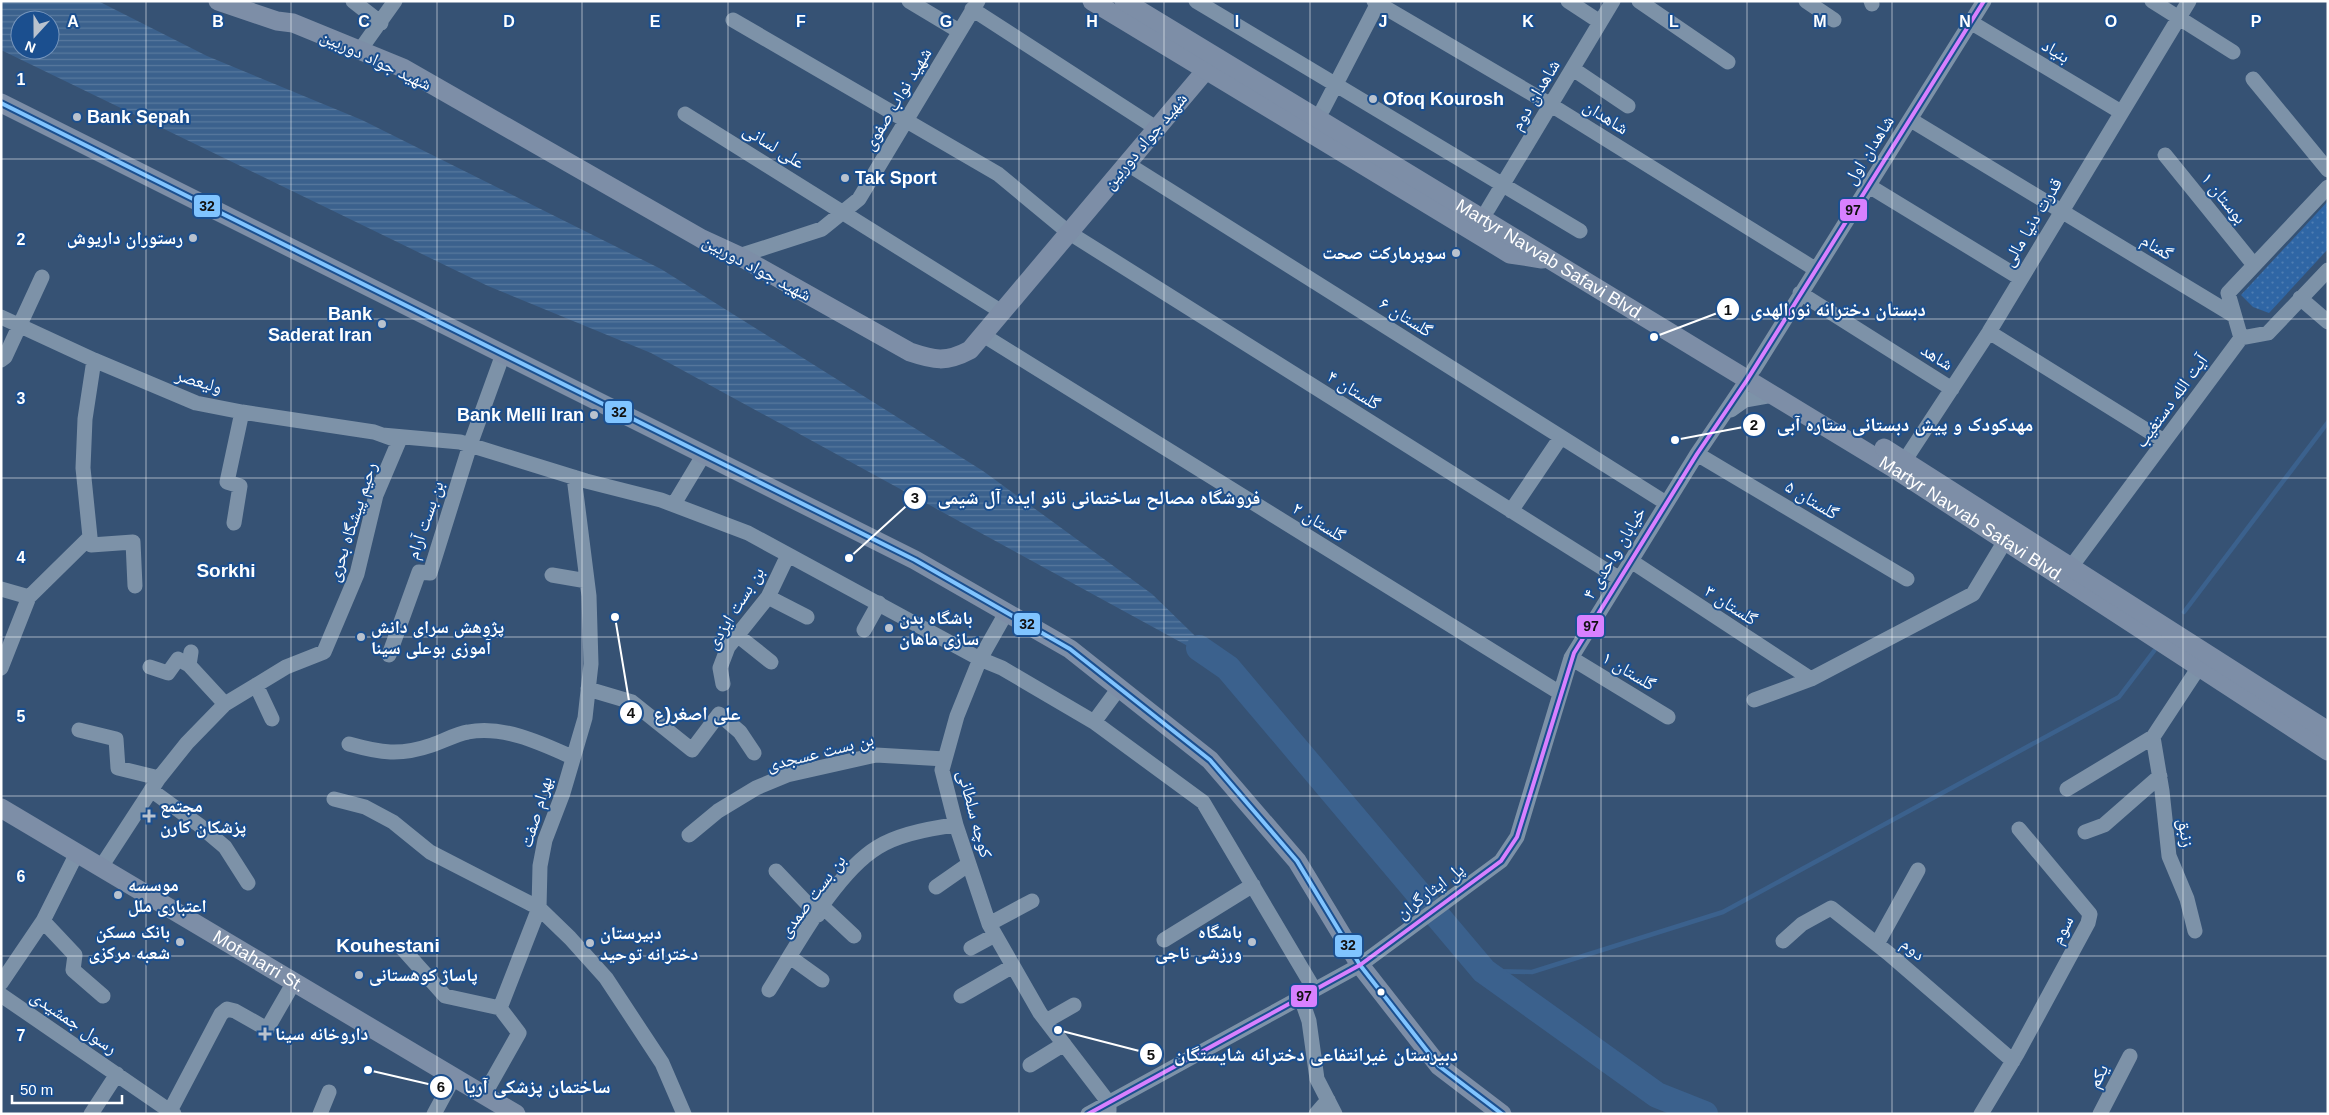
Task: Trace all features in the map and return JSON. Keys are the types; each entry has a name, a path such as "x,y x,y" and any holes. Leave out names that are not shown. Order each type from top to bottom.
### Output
{"main road":[{"name":"شهید جواد دوربین","path":"218,1 277,21 293,23 404,68 702,239 739,256 910,352 935,360 956,357 970,350 1206,70"},
{"path":"1092,1 1510,254 1551,261"},
{"name":"Martyr Navvab Safavi Blvd.","path":"1124,1 1551,261 1905,460 2199,667 2328,751"},
{"name":"Martyr Navvab Safavi Blvd.","path":"1145,1 1488,209 1751,374 1773,396 1898,472 2005,541 2067,573 2328,731"},
{"path":"1,103 915,560 1070,649 1210,760 1297,861 1360,965 1439,1066 1493,1111"},
{"name":"Motaharri St.","path":"1,808 516,1114"}],"street":[{"path":"353,1 381,23"},
{"path":"360,50 395,1"},
{"path":"909,1 959,31"},
{"path":"1196,1 1335,86 1580,230"},
{"path":"1568,1 1600,22"},
{"name":"شاهدان دوم","path":"1488,209 1614,1"},
{"path":"1639,1 1728,62"},
{"path":"1806,1 1834,20"},
{"name":"شاهدان اول","path":"1751,374 1984,1"},
{"path":"2152,1 2233,52"},
{"name":"قدرت دنیا مالی","path":"1905,460 1989,332 2189,1"},
{"path":"1323,109 1377,2"},
{"name":"شاهدان","path":"1377,2 1551,105 1815,269"},
{"path":"975,5 1156,128"},
{"name":"شهید نواب صفوی","path":"739,256 822,229 859,199 975,5"},
{"name":"گلستان ۴","path":"733,20 998,174 1068,232 1620,579"},
{"name":"بنیاد","path":"1972,23 2121,112"},
{"path":"1573,69 1628,106"},
{"path":"2252,79 2328,170"},
{"name":"علی لسانی","path":"685,114 1002,312"},
{"name":"گمنام","path":"1911,120 2233,316"},
{"name":"بوستان ۱","path":"2165,155 2254,266"},
{"name":"گلستان ۶","path":"1126,163 1666,503"},
{"path":"1869,186 2020,278"},
{"path":"2328,187 2228,292 2233,316 2241,338 2268,333 2328,270"},
{"path":"1,360 20,326 42,277"},
{"name":"شاهد","path":"1800,293 1952,389"},
{"path":"2300,298 2328,322"},
{"name":"ولیعصر","path":"1,317 94,360 196,403 382,435 398,441"},
{"path":"1989,332 2164,441"},
{"name":"گلستان ۲","path":"983,335 1560,693"},
{"name":"آیت الله دستغیب","path":"2067,573 2241,338"},
{"path":"470,445 502,354"},
{"path":"94,360 85,420 83,468 91,545 133,542 135,586"},
{"name":"خیابان واحدی ۴","path":"1494,867 1508,852 1516,836 1571,658 1697,454 1751,374"},
{"path":"1724,415 1745,400 1773,396"},
{"path":"234,523 240,486 227,482 242,412"},
{"path":"382,435 460,442 574,477 674,504 748,533 980,659 1002,668 1094,722 1203,802 1314,989"},
{"path":"1511,511 1561,437"},
{"name":"رحیم پیشگاه بحری","path":"100,867 155,784 187,743 225,704 286,667 324,652 357,574 376,495 398,441"},
{"name":"بن بست آرام","path":"389,655 419,572 430,573 470,445"},
{"path":"674,504 704,454"},
{"name":"گلستان ۵","path":"1697,454 1907,579"},
{"name":"بهرام صفت","path":"500,1008 539,908 540,866 545,840 563,793 585,718 591,630 574,477"},
{"path":"1,668 29,598 90,537"},
{"path":"1754,700 1811,679 1973,594 2005,541"},
{"name":"بن بست ایزدی","path":"723,684 720,668 728,647 768,596 788,554"},
{"name":"گلستان ۳","path":"1631,561 1811,679"},
{"path":"552,574 587,581"},
{"path":"1,588 29,598"},
{"path":"768,596 807,617"},
{"path":"864,630 879,603"},
{"name":"کوچه سلطانی","path":"1006,612 980,659 957,716 942,770 956,826 992,930 1046,1021 1109,1108"},
{"path":"737,635 770,662"},
{"path":"150,668 168,673 178,659 190,658 225,704"},
{"name":"گلستان ۱","path":"1571,658 1668,717"},
{"path":"2067,788 2152,737 2199,667"},
{"path":"256,685 272,719"},
{"path":"1094,722 1119,688"},
{"path":"588,689 632,702 692,750 719,714 740,732 754,753"},
{"path":"79,730 116,740 118,768 155,784 225,847 248,882"},
{"path":"349,744 379,752 396,754 431,745 468,732 483,731 509,734 544,745 572,757"},
{"name":"زنبق","path":"2152,737 2160,776 2169,856 2187,899 2195,931"},
{"name":"بن بست عسجدی","path":"689,835 718,811 756,788 787,775 876,754 945,759"},
{"path":"2085,832 2104,825 2160,776"},
{"path":"334,799 365,807 394,822 430,852 539,908 570,938 606,978 662,1063 684,1114"},
{"name":"بن بست صمدی","path":"769,990 820,911 849,871 879,846 928,829 956,826"},
{"name":"سوم","path":"2013,1061 2088,924 2090,914 2019,829"},
{"path":"1,983 43,921 77,853"},
{"path":"936,887 969,864"},
{"name":"پل ایثارگران","path":"1088,1114 1109,1108 1314,989 1360,965 1390,945 1494,867"},
{"path":"1877,944 1918,870"},
{"path":"776,871 820,911 854,936"},
{"path":"1164,940 1253,885"},
{"path":"971,948 1032,901"},
{"name":"دوم","path":"1783,941 1802,924 1831,908 1877,944 2013,1061"},
{"path":"43,921 75,955 72,970 103,996"},
{"path":"402,948 445,996 500,1008 519,1033 484,1095"},
{"path":"790,957 822,980"},
{"path":"960,996 1013,966"},
{"path":"172,1112 221,1014 227,1009 235,1011 267,1029 294,982"},
{"name":"رسول جمشیدی","path":"1,995 172,1112"},
{"path":"1301,998 1309,1020 1317,1079 1332,1107 1316,1114"},
{"path":"1046,1021 1074,1005"},
{"path":"1030,1064 1064,1044"},
{"name":"یکم","path":"2100,1114 2130,1056"},
{"path":"1981,1114 2013,1061"},
{"path":"91,1114 117,1074"},
{"path":"434,1114 454,1077"},
{"path":"320,1114 329,1092"}],"shaded area":[{"path":"1,1 98,1 207,56 362,120 661,269 983,471 1152,594 1228,668 651,353 488,286 22,60 60,60 60,10 10,10 10,54 1,50"},
{"path":"2328,201 2328,249 2269,313 2253,307 2241,295"}],"waterway":[{"path":"2184,612 2328,422"},
{"path":"1199,648 1228,668 1484,971 1657,1095 1705,1114"},
{"path":"1484,971 1532,972 1723,912 2119,697 2154,651"}],"transit line":[{"name":"97","path":"1088,1114 1360,965 1501,861 1517,837 1574,653 1697,454 1747,380 1984,1"},
{"name":"32","path":"1,103 915,560 1070,649 1210,760 1297,861 1360,965 1439,1066 1502,1114"}],"place":[{"name":"Ofoq Kourosh","path":"1373,99"},
{"name":"Bank Sepah","path":"77,117"},
{"name":"Tak Sport","path":"845,178"},
{"name":"رستوران داریوش","path":"193,238"},
{"name":"سوپرمارکت صحت","path":"1456,253"},
{"name":"Bank Saderat Iran","path":"382,324"},
{"name":"دبستان دخترانه نورالهدی","path":"1654,337"},
{"name":"Bank Melli Iran","path":"594,415"},
{"name":"مهدکودک و پیش دبستانی ستاره آبی","path":"1675,440"},
{"name":"فروشگاه مصالح ساختمانی نانو ایده آل شیمی","path":"849,558"},
{"name":"علی اصغر(ع","path":"615,617"},
{"name":"باشگاه بدن سازی ماهان","path":"889,628"},
{"name":"پژوهش سرای دانش آموزی بوعلی سینا","path":"361,637"},
{"name":"مجتمع پزشکان کارن","path":"149,816"},
{"name":"موسسه اعتباری ملل","path":"118,895"},
{"name":"بانک مسکن شعبه مرکزی","path":"180,942"},
{"name":"باشگاه ورزشی ناجی","path":"1252,942"},
{"name":"دبیرستان دخترانه توحید","path":"590,943"},
{"name":"پاساژ کوهستانی","path":"359,975"},
{"name":"دبیرستان غیرانتفاعی دخترانه شایستگان","path":"1058,1030"},
{"name":"داروخانه سینا","path":"265,1034"},
{"name":"ساختمان پزشکی آریا","path":"368,1070"}],"district":[{"name":"Sorkhi","path":"226,570"},
{"name":"Kouhestani","path":"388,945"}]}
